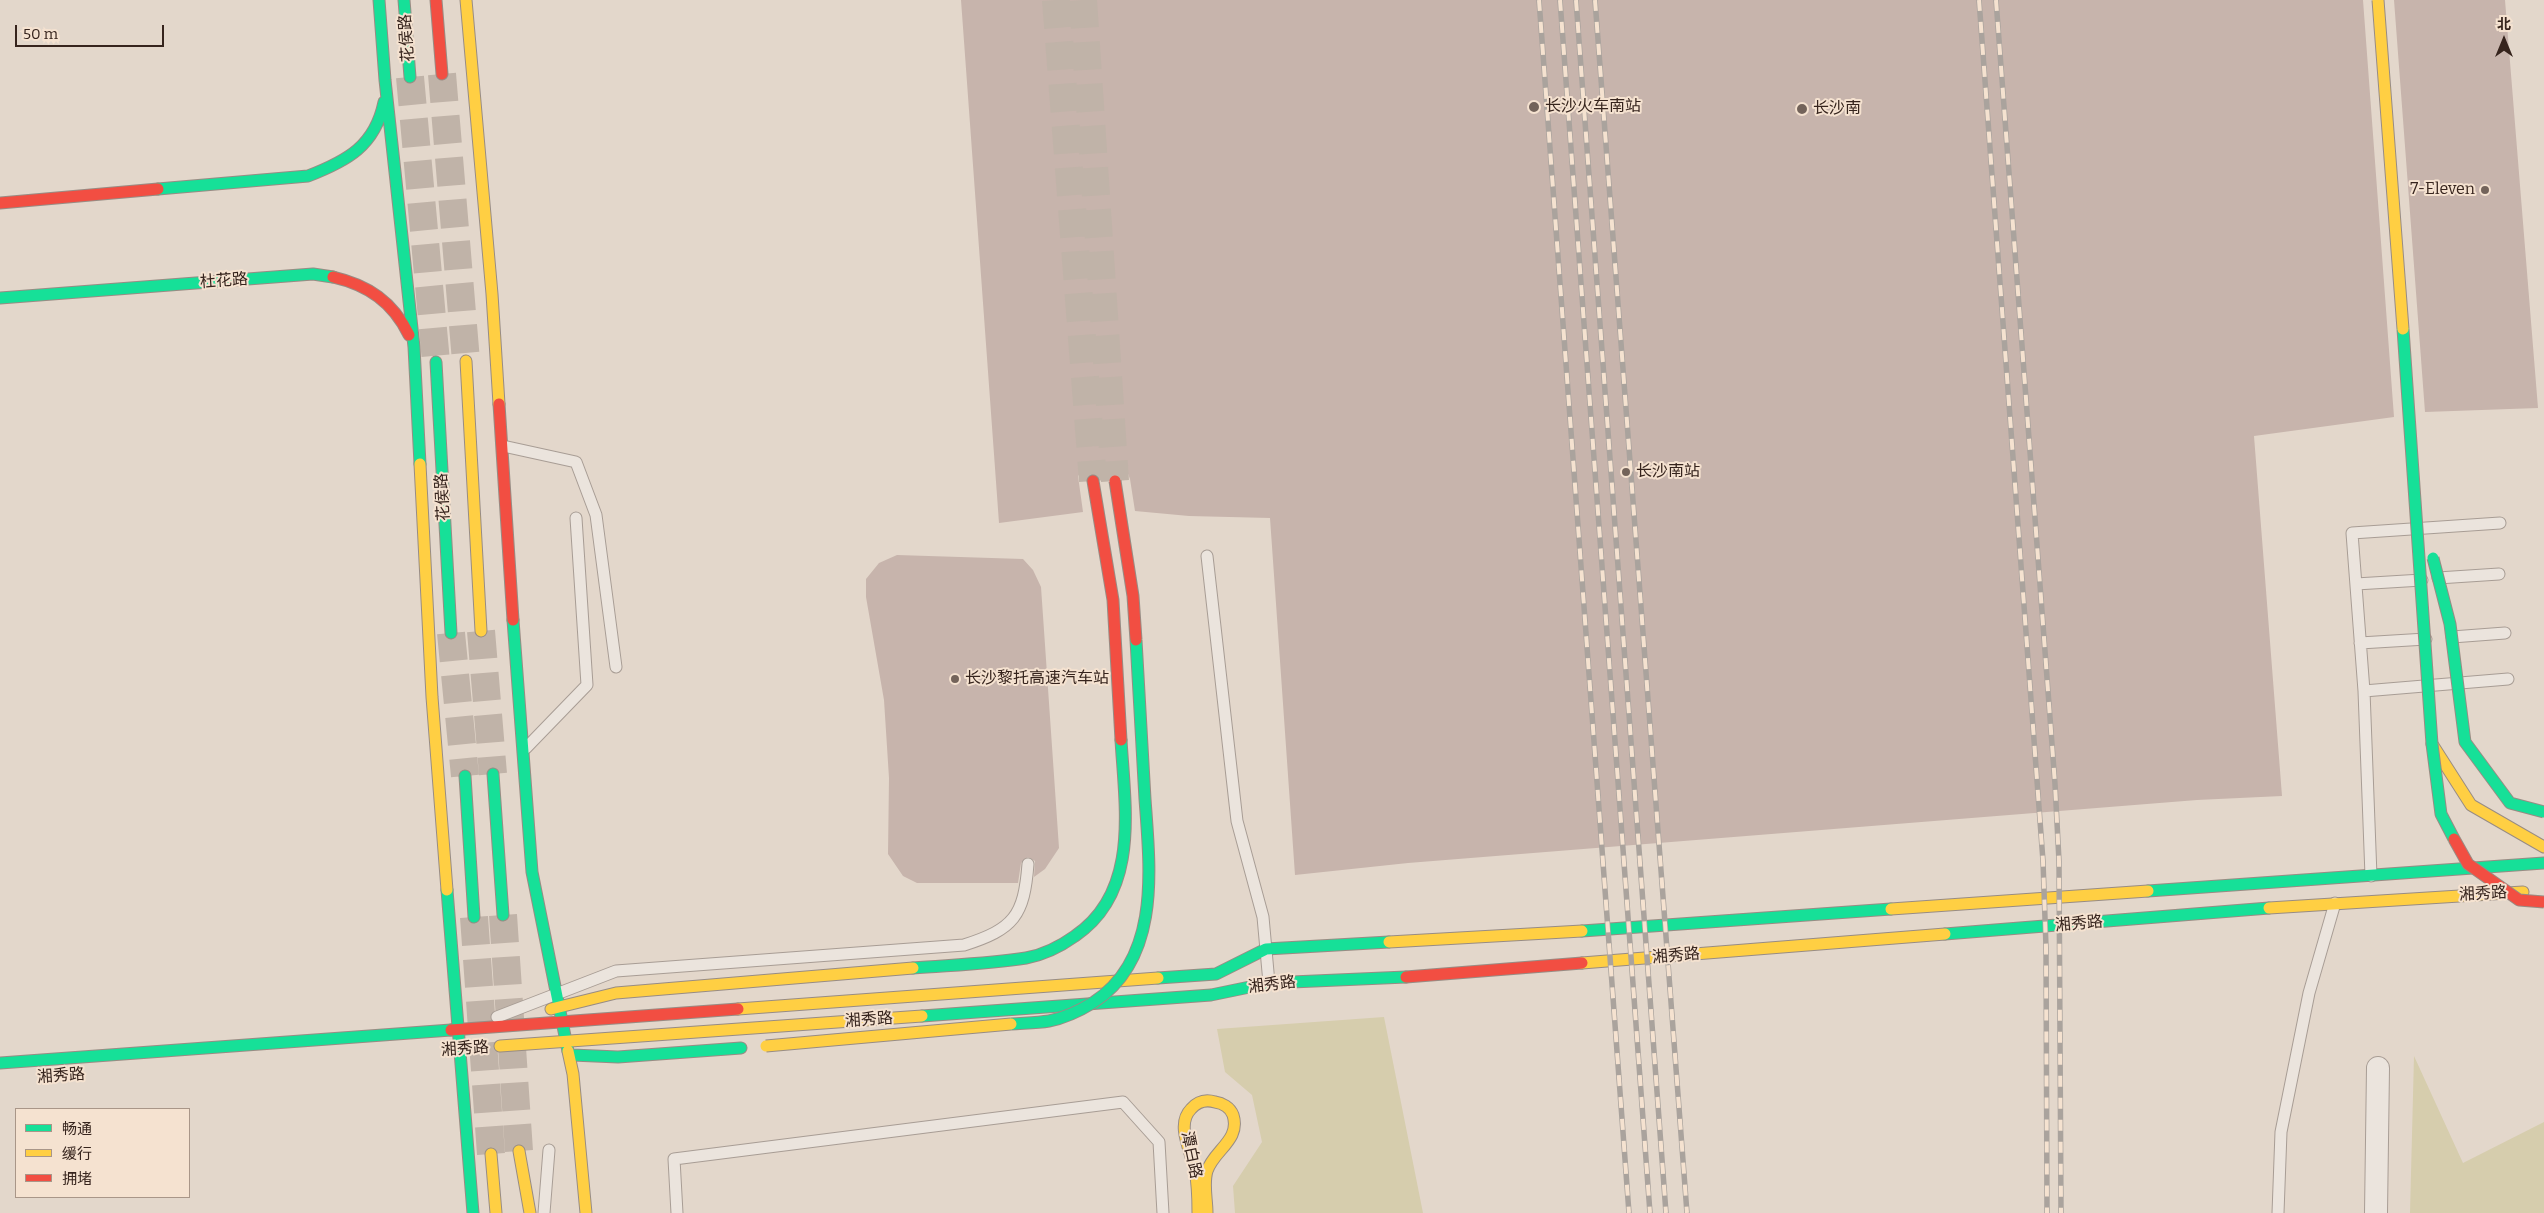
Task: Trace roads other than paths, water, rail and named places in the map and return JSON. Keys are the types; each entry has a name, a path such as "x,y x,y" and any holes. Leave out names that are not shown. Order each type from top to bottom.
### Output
{"main road":[{"path":"380,0 385,80 414,348 432,697 460,1031 467,1049 473,1213"},
{"name":"花侯路","path":"404,0 410,77"},
{"name":"花侯路","path":"436,0 442,74"},
{"path":"466,0 492,294 522,751 532,872 570,1055 579,1121 586,1213"},
{"path":"2378,0 2415,489 2432,744 2441,814 2468,864 2519,900 2544,902"},
{"path":"0,203 308,176 346,159 371,138 380,121 385,80"},
{"name":"杜花路","path":"0,298 313,274 338,277 364,286 382,297 396,309 414,348"},
{"name":"花侯路","path":"466,361 481,631"},
{"name":"花侯路","path":"436,362 451,633"},
{"path":"460,1031 616,993 1028,958 1052,950 1074,938 1104,906 1116,886 1122,863 1125,814 1113,599 1093,481"},
{"path":"570,1055 618,1058 1050,1021 1082,1009 1097,1000 1119,980 1135,955 1145,929 1149,900 1149,858 1133,596 1115,481"},
{"path":"2415,489 2450,624 2465,742 2510,803 2544,812"},
{"path":"2432,744 2471,805 2544,847"},
{"path":"493,774 503,914"},
{"path":"465,776 474,917"},
{"path":"460,1031 1216,974 1266,949 1592,930 2544,863"},
{"name":"湘秀路","path":"570,1055 490,1049 567,1041 1211,995 1270,983 1402,977 2372,900 2544,890"},
{"name":"湘秀路","path":"0,1063 460,1031"},
{"name":"湘秀路","path":"445,1050 467,1049"},
{"name":"潭白路","path":"1198,1213 1194,1164 1184,1131 1184,1122 1186,1114 1191,1108 1200,1101 1209,1100 1227,1106 1232,1113 1235,1129 1227,1145 1213,1159 1206,1172 1207,1213"},
{"path":"519,1151 530,1213"},
{"path":"491,1154 496,1213"}],"street":[{"path":"2376,1213 2378,1068"}],"lane":[{"path":"503,446 576,462 596,514 616,667"},
{"path":"522,751 587,686 576,518"},
{"path":"2372,900 2364,691 2352,533 2500,523"},
{"path":"1207,556 1237,822 1263,917 1270,983"},
{"path":"2356,584 2499,574"},
{"path":"2360,643 2505,633"},
{"path":"2364,691 2508,678"},
{"path":"460,1031 616,971 964,945 990,937 1007,926 1020,909 1026,890 1028,864"},
{"path":"2278,1213 2281,1132 2310,994 2335,903"},
{"path":"677,1213 674,1159 1123,1102 1159,1142 1163,1213"},
{"path":"544,1213 549,1150"}],"tunnel":[{"path":"1056,0 1093,481"},
{"path":"1083,0 1115,481"},
{"path":"442,74 466,361"},
{"path":"410,77 436,362"},
{"path":"481,631 493,774"},
{"path":"451,633 465,776"},
{"path":"503,915 519,1151"},
{"path":"474,917 491,1154"}],"railway":[{"path":"1539,0 1629,1213"},
{"path":"1560,0 1650,1213"},
{"path":"1576,0 1666,1213"},
{"path":"1595,0 1687,1213"},
{"path":"1979,0 2043,861 2046,947 2047,1213"},
{"path":"1996,0 2055,784 2059,861 2061,1213"}],"place":[{"name":"长沙火车南站","path":"1534,107"},
{"name":"长沙南","path":"1802,109"},
{"name":"7-Eleven","path":"2485,190"},
{"name":"长沙南站","path":"1626,472"},
{"name":"长沙黎托高速汽车站","path":"955,679"}]}
